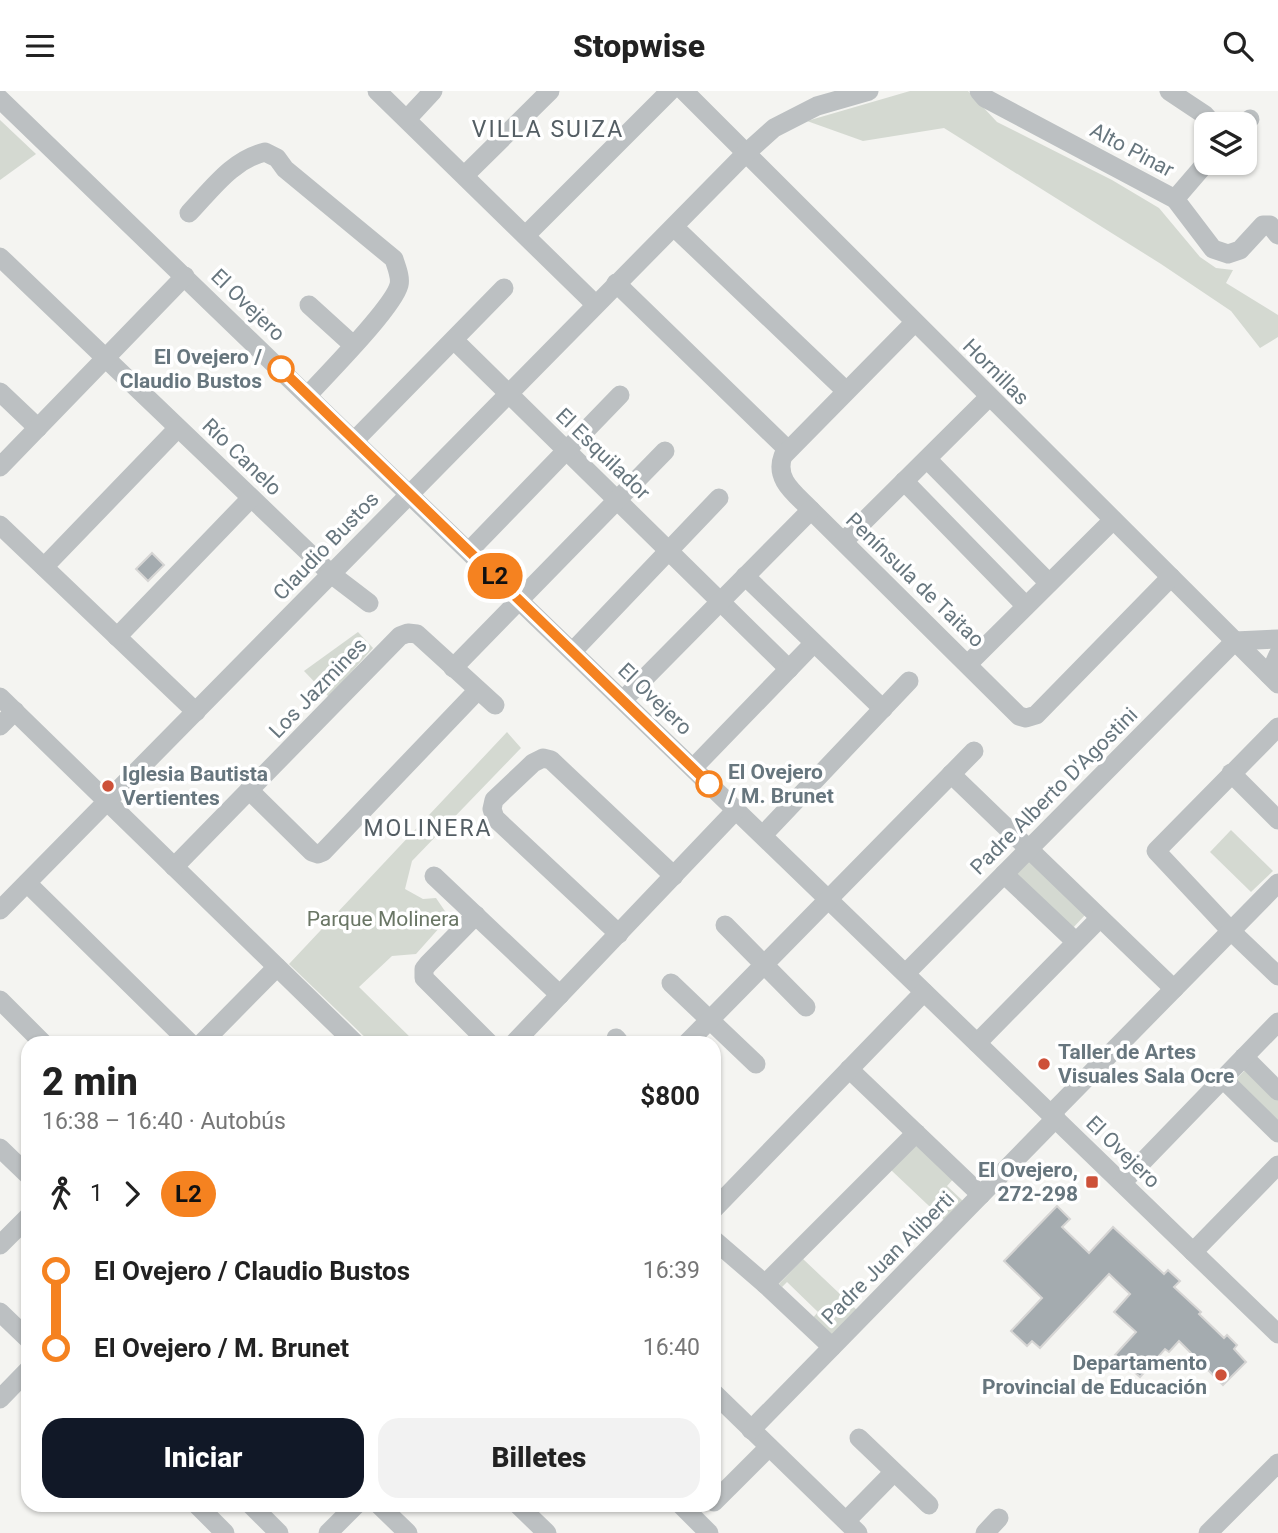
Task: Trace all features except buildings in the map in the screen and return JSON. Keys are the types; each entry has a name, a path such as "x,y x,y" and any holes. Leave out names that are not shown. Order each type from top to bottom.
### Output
{"street":[{"path":"377,91 595,304"},
{"path":"407,119 433,91"},
{"path":"465,175 550,91"},
{"path":"526,235 670,91"},
{"name":"Hornillas","path":"684,91 1273,680"},
{"name":"Claudio Bustos","path":"0,910 745,154 774,128 817,106 869,91"},
{"name":"Alto Pinar","path":"979,91 985,98 1175,199 1213,249 1228,254 1240,250 1264,225 1270,225 1278,235"},
{"path":"1169,91 1200,112"},
{"name":"El Ovejero","path":"0,99 1122,1183 1274,1323"},
{"path":"189,213 233,167 251,155 265,152 276,157 285,169 394,259 399,272 399,285 386,307 308,395"},
{"path":"1175,199 1196,175"},
{"path":"674,227 845,390"},
{"name":"Río Canelo","path":"0,257 331,574 369,603"},
{"path":"0,467 185,276"},
{"path":"617,283 787,449 914,323"},
{"path":"355,440 504,288"},
{"path":"309,305 353,345"},
{"name":"El Esquilador","path":"454,340 789,669"},
{"path":"0,392 38,428"},
{"path":"469,551 620,395"},
{"path":"844,541 989,397"},
{"path":"44,567 178,428"},
{"name":"Península de Taitao","path":"787,449 781,459 780,468 784,483 1019,716 1026,718 1036,715 1171,577"},
{"path":"495,705 453,668 665,451"},
{"path":"927,459 1049,583"},
{"path":"904,481 1026,605"},
{"path":"117,637 251,498"},
{"path":"573,651 719,498"},
{"path":"624,700 811,509"},
{"path":"968,664 1113,520"},
{"path":"0,525 196,712"},
{"path":"745,576 883,709"},
{"name":"Los Jazmines","path":"174,867 400,636 417,634 453,668"},
{"path":"1235,641 1278,639"},
{"name":"Padre Alberto D'Agostini","path":"906,973 1235,641"},
{"path":"693,768 814,643"},
{"path":"1273,680 1278,655"},
{"path":"763,835 909,681"},
{"path":"249,790 312,852 323,852 478,690"},
{"path":"0,697 348,1036"},
{"path":"0,726 15,711"},
{"path":"1278,727 1156,851 1231,931 1278,976"},
{"path":"694,1036 974,751"},
{"path":"619,934 495,817 492,809 494,800 533,763 543,758 551,760 674,876"},
{"path":"1231,773 1278,820"},
{"path":"951,774 1174,989"},
{"path":"521,1036 736,810"},
{"path":"1004,874 1076,942"},
{"path":"434,876 560,995"},
{"path":"27,883 183,1036"},
{"name":"Padre Juan Aliberti","path":"751,1430 981,1195 1174,989 1278,883"},
{"path":"476,915 425,969 424,978 482,1036"},
{"path":"977,1043 1100,918"},
{"path":"725,925 806,1007"},
{"path":"209,1036 277,967"},
{"path":"671,983 756,1064"},
{"path":"721,1202 924,992"},
{"path":"0,1000 36,1036"},
{"path":"1122,1183 1278,1022"},
{"path":"1244,1057 1278,1091"},
{"path":"849,1069 981,1195"},
{"path":"1223,1079 1278,1133"},
{"path":"765,1285 916,1133"},
{"path":"0,1148 21,1168"},
{"path":"1194,1252 1278,1165"},
{"path":"0,1245 21,1224"},
{"path":"721,1246 832,1347"},
{"path":"0,1312 21,1332"},
{"path":"0,1399 21,1377"},
{"path":"721,1400 852,1527 894,1472"},
{"path":"859,1438 929,1505"},
{"path":"721,1494 769,1447"},
{"path":"1208,1533 1278,1463"},
{"path":"208,1512 225,1533"},
{"path":"258,1512 279,1533"},
{"path":"328,1533 349,1512"},
{"path":"386,1512 408,1533"},
{"path":"525,1512 547,1533"},
{"path":"688,1512 702,1526"},
{"path":"985,1533 999,1518"}],"green space":[{"path":"910,91 968,91 997,122 1112,180 1159,208 1200,257 1216,268 1233,270 1226,283 1278,315 1278,337 1260,348 1231,311 944,128 863,141 807,121"},
{"path":"0,120 36,154 0,180"},
{"path":"358,632 373,648 329,697 304,671"},
{"name":"Parque Molinera","path":"507,732 521,748 412,861 405,889 423,899 436,898 449,917 416,954 392,956 359,987 409,1036 364,1036 289,964"},
{"path":"1231,830 1273,871 1251,892 1210,852"},
{"path":"1029,857 1086,914 1071,930 1013,873"},
{"path":"1245,1070 1278,1100 1278,1126 1234,1082"},
{"path":"917,1142 955,1177 947,1186 964,1202 946,1222 891,1170"},
{"path":"803,1259 860,1313 832,1342 810,1321 818,1312 787,1282 782,1287 779,1284"}],"bus line":[{"name":"L2","path":"281,369 709,784"}],"place":[{"name":"El Ovejero / Claudio Bustos","path":"281,369"},
{"name":"El Ovejero / M. Brunet","path":"709,784"},
{"name":"Iglesia Bautista Vertientes","path":"108,786"},
{"name":"Taller de Artes Visuales Sala Ocre","path":"1044,1064"},
{"name":"El Ovejero, 272-298","path":"1092,1182"},
{"name":"Departamento Provincial de Educación","path":"1221,1375"}],"district":[{"name":"VILLA SUIZA","path":"548,129"},
{"name":"MOLINERA","path":"428,828"}]}
